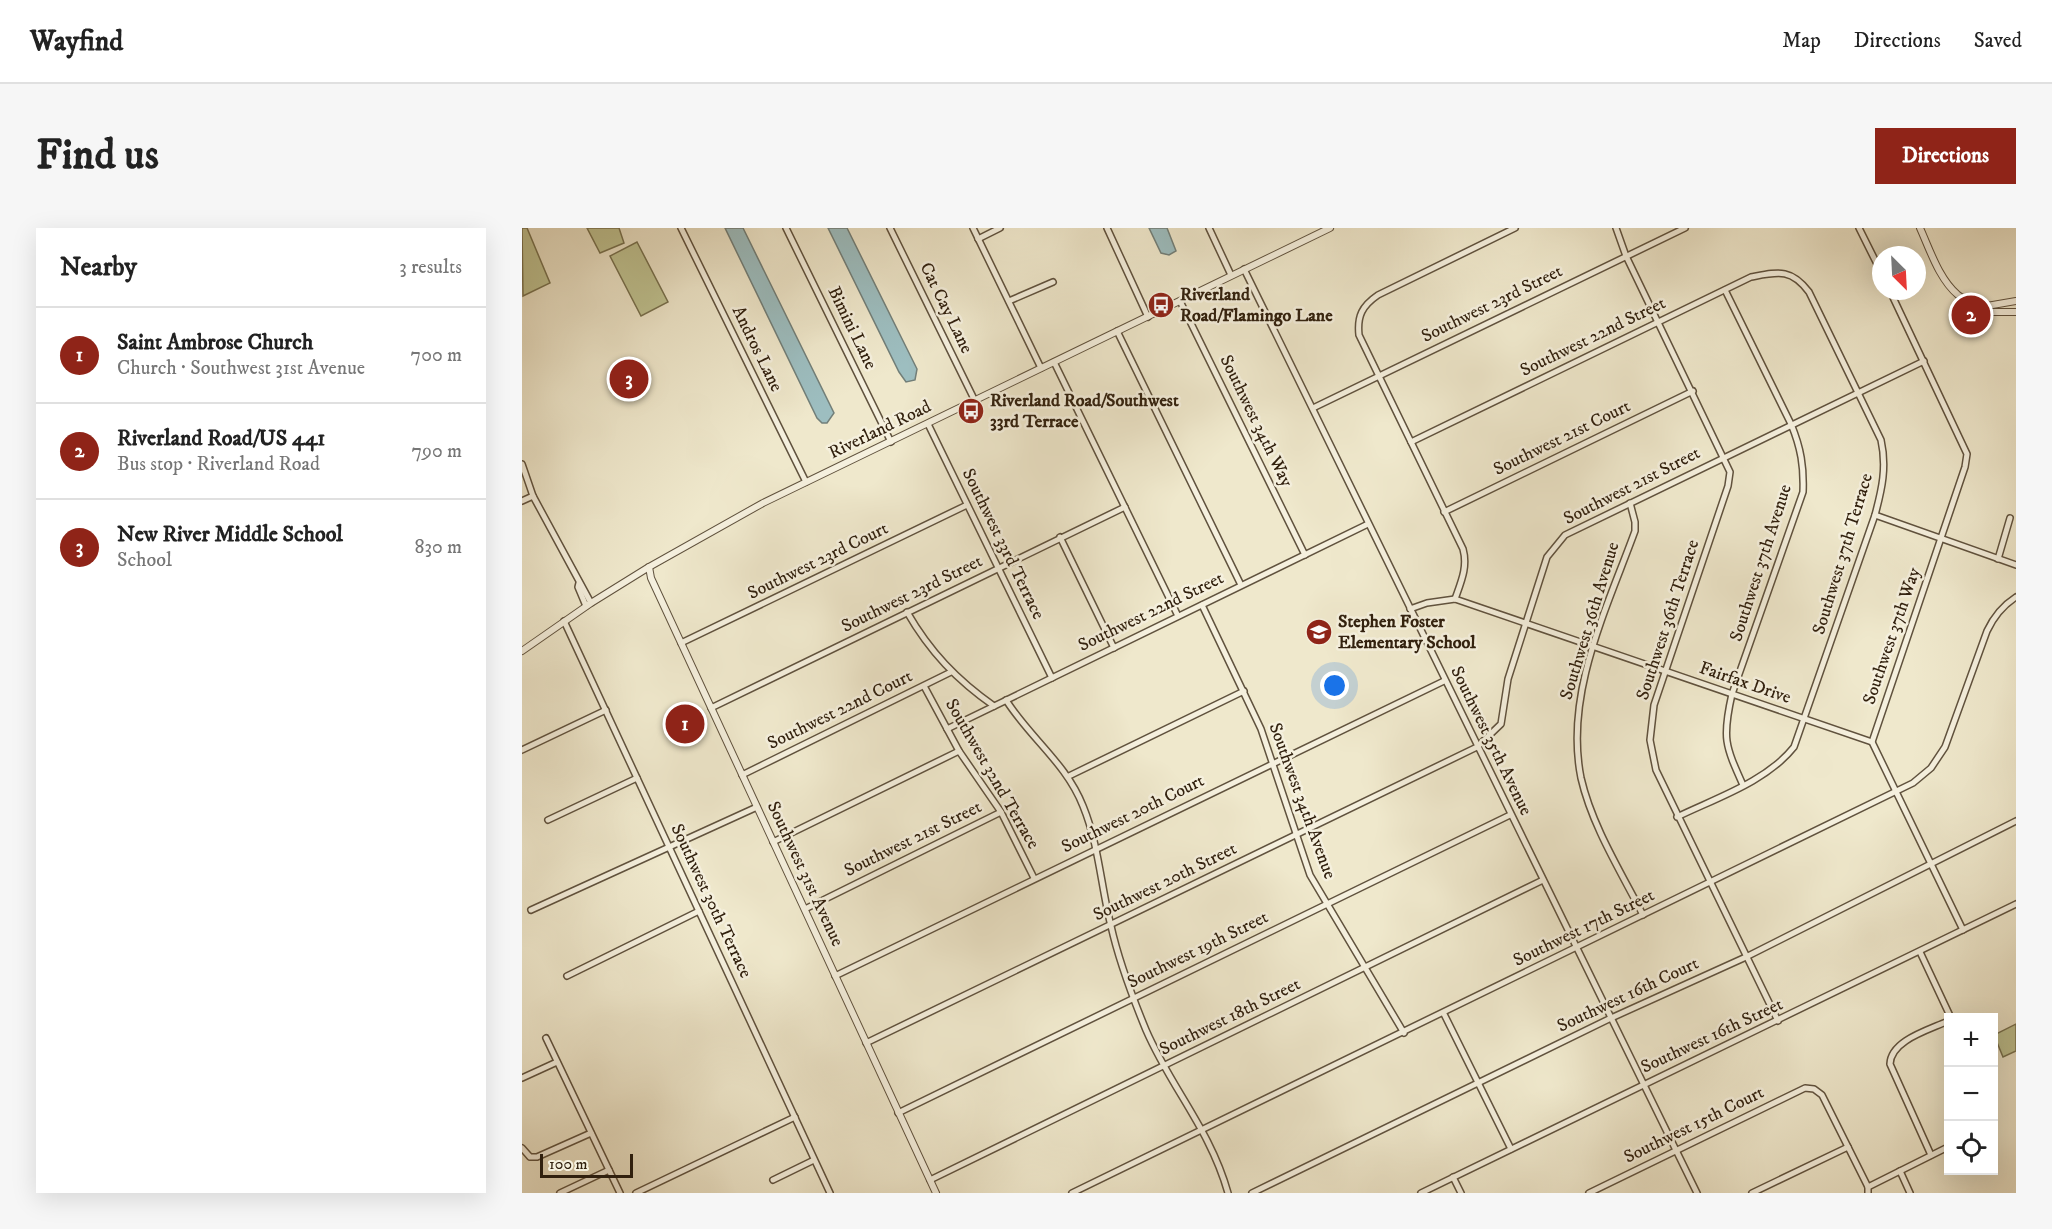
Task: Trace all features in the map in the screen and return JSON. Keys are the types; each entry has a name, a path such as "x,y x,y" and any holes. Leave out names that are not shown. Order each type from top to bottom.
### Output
{"street":[{"name":"Andros Lane","path":"681,228 806,482"},
{"name":"Bimini Lane","path":"786,228 891,442"},
{"name":"Cat Cay Lane","path":"890,228 975,401"},
{"path":"973,228 1041,368"},
{"path":"978,239 1000,228"},
{"path":"1107,228 1148,316"},
{"path":"1209,228 1231,276"},
{"name":"Riverland Road","path":"522,651 588,604 715,529 806,482 1231,276 1315,231 1330,228"},
{"path":"1455,599 1466,560 1359,335 1358,322 1361,311 1378,295 1515,228"},
{"name":"Southwest 36th Terrace","path":"1616,228 1626,256 1725,456 1730,472 1728,486 1654,705 1650,740 1656,770 1778,1021"},
{"name":"Southwest 23rd Street","path":"1313,408 1685,228"},
{"path":"1859,228 1872,254"},
{"path":"1920,228 1953,289 1965,300 1981,307 1986,312 2016,312"},
{"name":"Southwest 35th Avenue","path":"1244,269 1609,1019 1697,1193"},
{"name":"Southwest 22nd Street","path":"1411,442 1752,277 1774,272 1791,274"},
{"name":"Southwest 37th Terrace","path":"1791,274 1809,292 1881,440 1885,458 1884,478 1875,515 1804,719"},
{"path":"1009,301 1053,282"},
{"name":"Southwest 37th Avenue","path":"1725,290 1791,424 1800,445 1804,465 1803,492 1732,694 1725,725 1725,739 1743,785"},
{"name":"Southwest 37th Way","path":"1872,742 1967,454 1894,300"},
{"name":"Southwest 34th Way","path":"1180,301 1305,555"},
{"path":"1981,307 2016,301"},
{"path":"1117,331 1241,585"},
{"name":"Southwest 21st Street","path":"1477,747 1501,724 1508,679 1547,557 1554,545 1565,535 1924,361"},
{"path":"1054,362 1178,616"},
{"name":"Southwest 21st Court","path":"1444,512 1693,391"},
{"name":"Southwest 33rd Terrace","path":"928,424 1052,678"},
{"path":"522,464 533,496 588,604"},
{"path":"522,501 533,496"},
{"name":"Southwest 36th Avenue","path":"1630,503 1635,531 1594,647 1577,710 1576,745 1582,779 1592,813 1643,915"},
{"name":"Southwest 23rd Court","path":"681,643 967,506"},
{"name":"Southwest 23rd Street","path":"711,708 1125,507"},
{"path":"1875,515 2016,565"},
{"path":"1998,559 2010,518"},
{"name":"Southwest 22nd Street","path":"947,729 1368,524"},
{"path":"1060,537 1114,648"},
{"name":"Southwest 31st Avenue","path":"649,567 651,578 936,1193"},
{"name":"Southwest 17th Street","path":"1072,1193 1896,793 1931,768 1945,747 1987,631 2000,610 2016,597"},
{"name":"Fairfax Drive","path":"1410,609 1427,603 1455,599 1872,742"},
{"name":"Southwest 34th Avenue","path":"1202,605 1244,691 1272,763 1295,836 1325,904 1404,1033"},
{"path":"907,612 923,640 951,672 994,706"},
{"name":"Southwest 30th Terrace","path":"564,621 830,1193"},
{"name":"Southwest 22nd Court","path":"742,774 951,672"},
{"name":"Southwest 20th Court","path":"835,976 1444,681"},
{"name":"Southwest 32nd Terrace","path":"924,686 959,751 1001,812 1034,878"},
{"path":"1069,776 1244,691"},
{"path":"1006,700 1022,725 1045,747 1069,776 1084,807 1096,848 1110,925 1133,999 1165,1065 1203,1129 1222,1169 1228,1193"},
{"path":"522,750 606,710"},
{"path":"1677,817 1743,785 1782,762 1794,747 1804,719"},
{"path":"1872,742 1963,930"},
{"name":"Southwest 20th Street","path":"866,1043 1477,747"},
{"path":"773,842 959,751"},
{"path":"548,820 637,778"},
{"path":"531,910 668,845 757,807"},
{"name":"Southwest 21st Street","path":"805,909 1001,812"},
{"name":"Southwest 19th Street","path":"898,1113 1510,815"},
{"name":"Southwest 16th Court","path":"1252,1193 1609,1019 1746,957 1930,862 2016,821"},
{"name":"Southwest 18th Street","path":"930,1180 1543,880"},
{"name":"Southwest 16th Street","path":"1421,1193 2016,904"},
{"path":"567,976 699,911"},
{"path":"1920,952 1947,1013"},
{"path":"1444,1014 1511,1149"},
{"path":"1931,1155 1890,1065 1896,1047 1944,1022"},
{"path":"546,1038 620,1193"},
{"path":"522,1078 557,1062"},
{"name":"Southwest 15th Court","path":"1589,1193 1805,1088 1814,1089 1822,1095 1848,1147"},
{"path":"636,1193 795,1118"},
{"path":"522,1148 530,1157 537,1157 591,1133"},
{"path":"1752,1193 1848,1147 1868,1190 1944,1149"},
{"path":"773,1180 814,1160"},
{"path":"560,1193 609,1170"},
{"path":"1900,1171 1910,1193"},
{"path":"1453,1178 1461,1193"}],"green space":[{"path":"522,228 527,228 550,283 523,296"},
{"path":"587,228 619,228 624,243 600,253"},
{"path":"637,242 668,302 641,316 610,256"},
{"path":"2016,1024 2016,1051 2003,1057 1998,1045 1998,1033"}],"water":[{"path":"725,228 743,228 834,413 827,423 822,423 817,418"},
{"path":"828,228 847,228 917,369 915,380 906,382 899,372"},
{"path":"1149,228 1167,228 1176,251 1169,255 1161,253"}],"place":[{"name":"Riverland Road/Flamingo Lane","path":"1161,305"},
{"name":"Riverland Road/US 441","path":"1971,315"},
{"name":"New River Middle School","path":"629,379"},
{"name":"Riverland Road/Southwest 33rd Terrace","path":"971,411"},
{"name":"Stephen Foster Elementary School","path":"1319,632"},
{"name":"Saint Ambrose Church","path":"685,724"}]}
